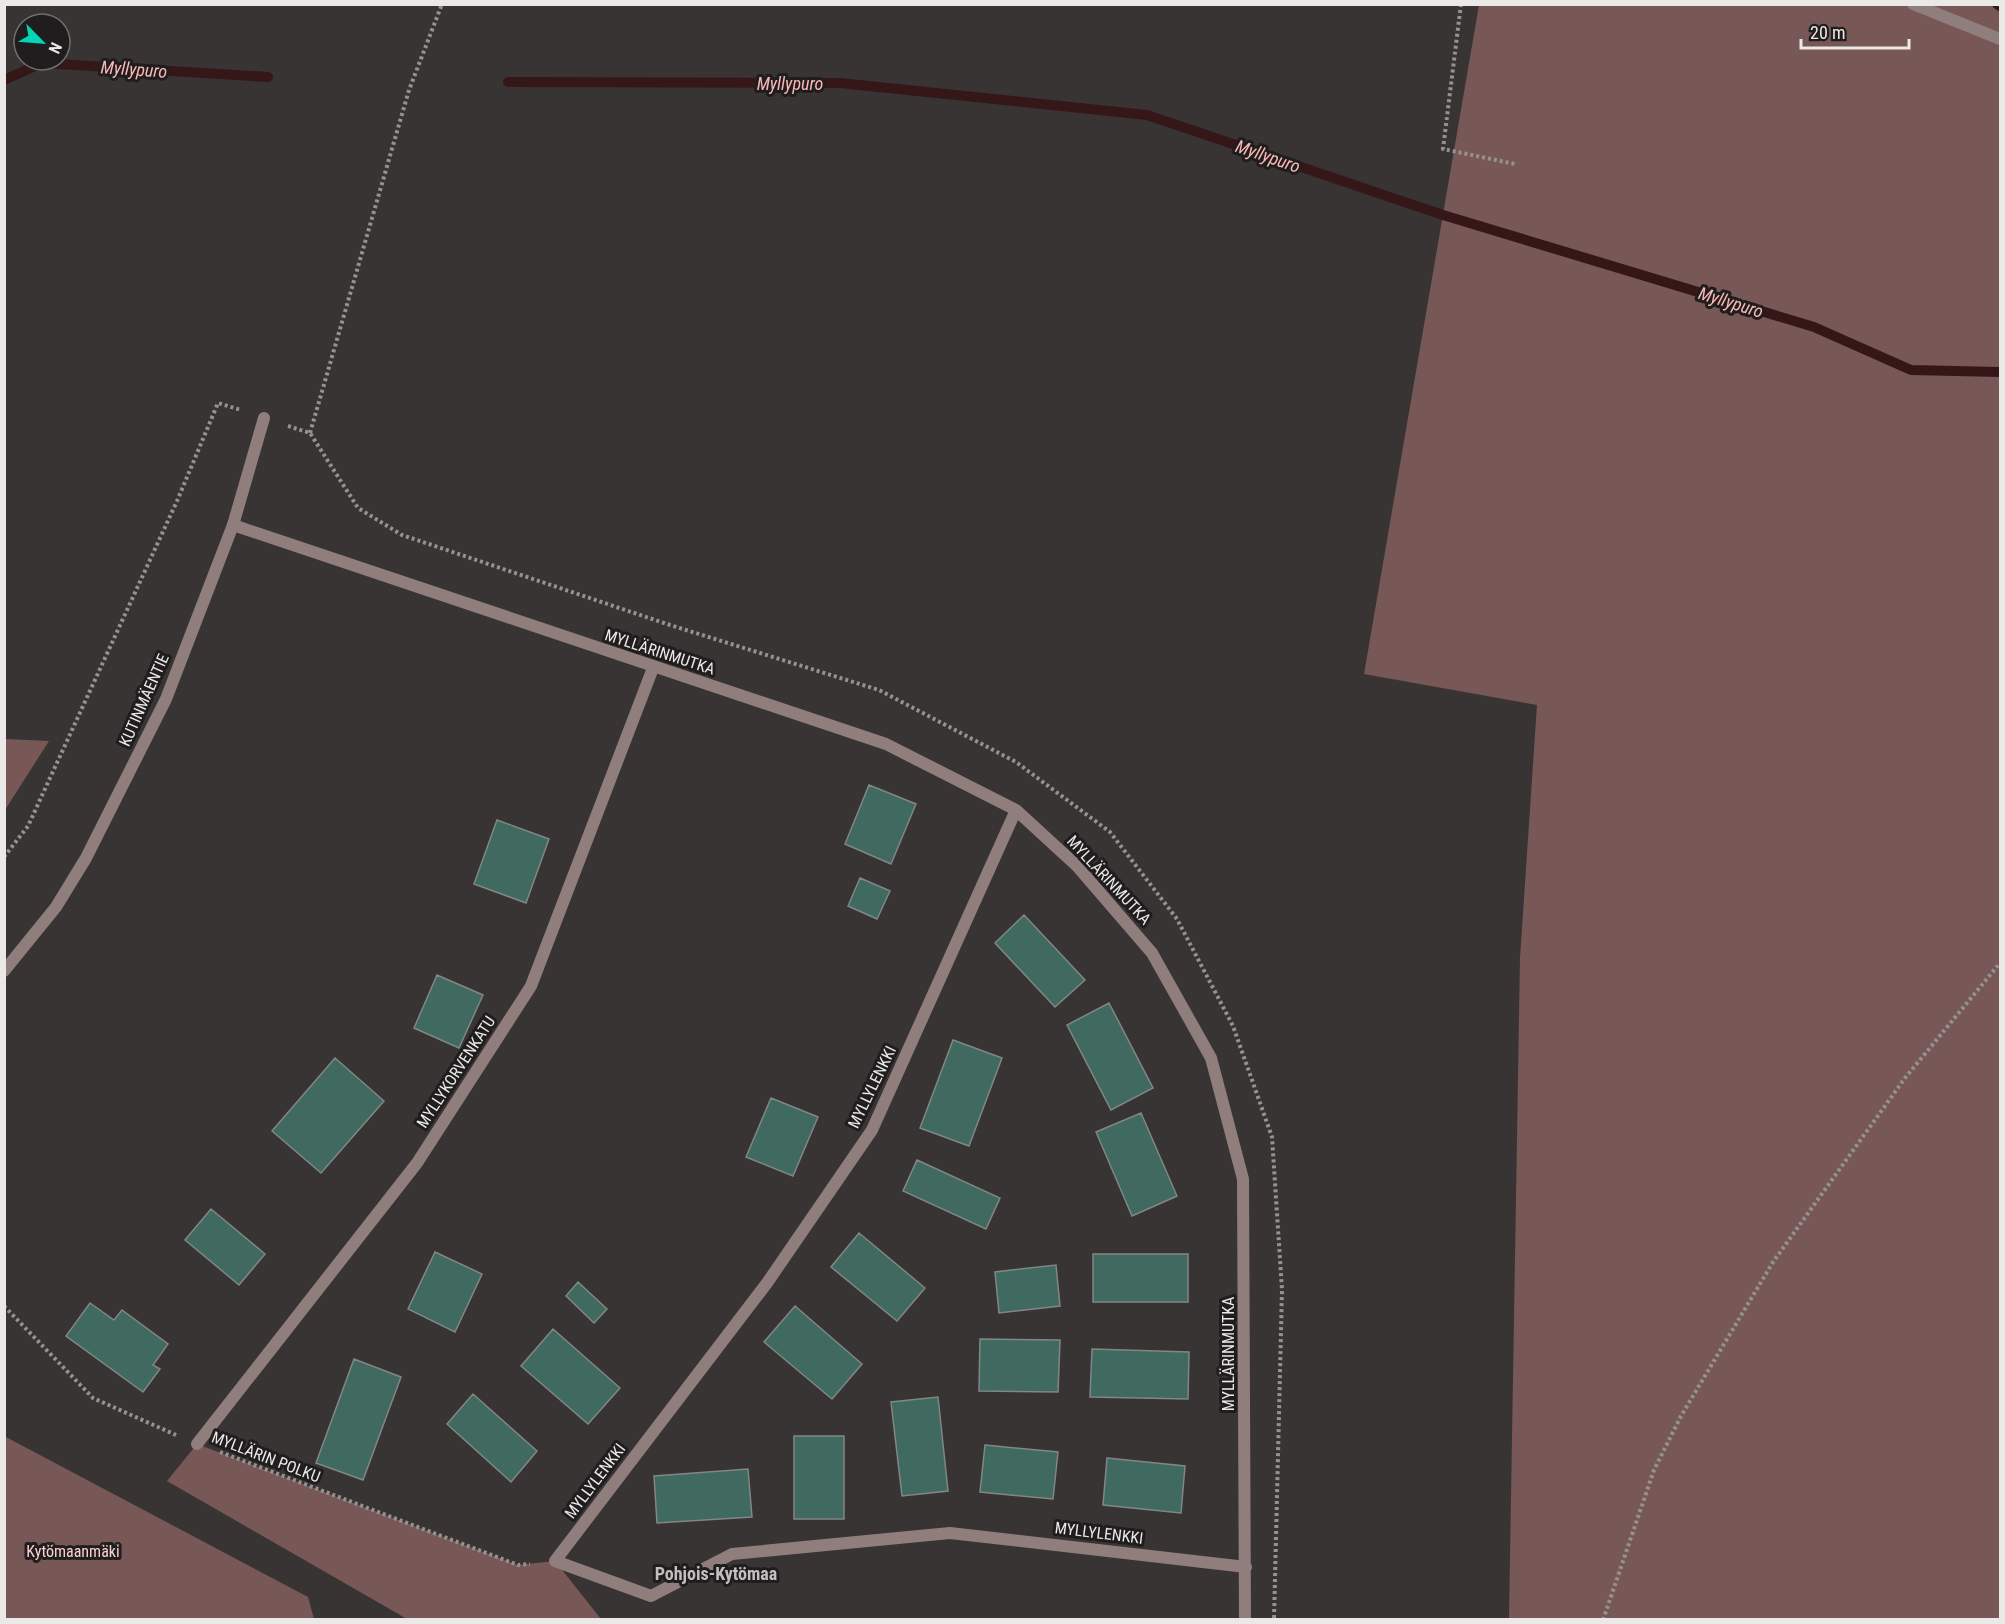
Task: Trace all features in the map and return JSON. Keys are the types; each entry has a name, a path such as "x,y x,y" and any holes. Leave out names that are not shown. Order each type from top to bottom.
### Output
{"street":[{"path":"1913,4 2001,39"},
{"name":"KUTINMÄENTIE","path":"4,971 56,907 86,858 166,699 233,525 264,418"},
{"name":"MYLLÄRINMUTKA","path":"233,525 653,668 886,744 1016,810 1077,866 1152,953 1211,1058 1243,1179 1245,1620"},
{"name":"MYLLYKORVENKATU","path":"197,1443 417,1163 531,986 653,668"},
{"name":"MYLLYLENKKI","path":"1016,810 872,1130 767,1283 555,1561 651,1596 732,1554 950,1533 1246,1567"}],"path":[{"path":"310,433 409,90 442,4"},
{"path":"1461,4 1443,149 1515,164"},
{"path":"4,857 28,826 177,501 218,403 310,433 358,508 402,535 670,626 879,690 1016,762 1110,832 1177,919 1233,1026 1272,1137 1282,1290 1274,1620"},
{"path":"1603,1620 1654,1470 1681,1416 1773,1262 1905,1078 2001,963"},
{"name":"MYLLÄRIN POLKU","path":"4,1306 93,1398 197,1443 518,1565 555,1561"}],"green space":[{"path":"1479,5 2000,5 2000,1619 1509,1619 1520,958 1537,705 1364,674"},
{"path":"4,739 49,741 5,810"},
{"name":"Kytömaanmäki","path":"4,1436 308,1597 314,1619 5,1619"},
{"path":"197,1444 518,1565 555,1561 601,1619 407,1619 167,1481"}],"building":[{"path":"869,785 916,804 891,864 845,844"},
{"path":"497,820 549,839 526,903 474,884"},
{"path":"860,878 890,891 877,919 848,906"},
{"path":"1024,915 1085,980 1055,1007 995,943"},
{"path":"437,975 483,995 459,1048 414,1028"},
{"path":"1109,1003 1153,1088 1111,1110 1067,1025"},
{"path":"953,1040 1002,1058 969,1146 920,1128"},
{"path":"335,1058 384,1101 321,1173 272,1131"},
{"path":"771,1098 818,1117 793,1176 746,1157"},
{"path":"1141,1113 1177,1196 1132,1216 1096,1132"},
{"path":"917,1160 1000,1198 986,1229 903,1191"},
{"path":"211,1209 265,1254 239,1285 185,1240"},
{"path":"859,1233 925,1288 897,1321 831,1267"},
{"path":"435,1252 482,1274 455,1332 408,1309"},
{"path":"1093,1254 1188,1254 1188,1302 1093,1302"},
{"path":"1056,1265 1060,1306 999,1313 995,1272"},
{"path":"578,1282 607,1309 594,1323 566,1296"},
{"path":"90,1303 114,1320 122,1310 168,1344 153,1365 160,1369 143,1392 66,1336"},
{"path":"795,1306 862,1364 832,1399 764,1342"},
{"path":"553,1329 620,1388 588,1424 521,1366"},
{"path":"980,1339 1060,1340 1058,1392 979,1391"},
{"path":"1092,1349 1189,1352 1188,1399 1090,1397"},
{"path":"354,1359 401,1377 363,1480 316,1463"},
{"path":"473,1394 537,1451 511,1482 447,1424"},
{"path":"938,1397 948,1491 902,1496 891,1402"},
{"path":"794,1436 844,1436 844,1519 794,1519"},
{"path":"985,1445 1058,1452 1053,1499 980,1492"},
{"path":"1107,1458 1185,1466 1181,1513 1103,1505"},
{"path":"748,1469 752,1517 657,1523 654,1476"}],"waterway":[{"name":"Myllypuro","path":"4,80 42,63 268,77"},
{"name":"Myllypuro","path":"508,82 840,83 1147,115 1443,215 1814,327 1911,370 2000,372"}],"district":[{"name":"Pohjois-Kytömaa","path":"716,1573"}]}
